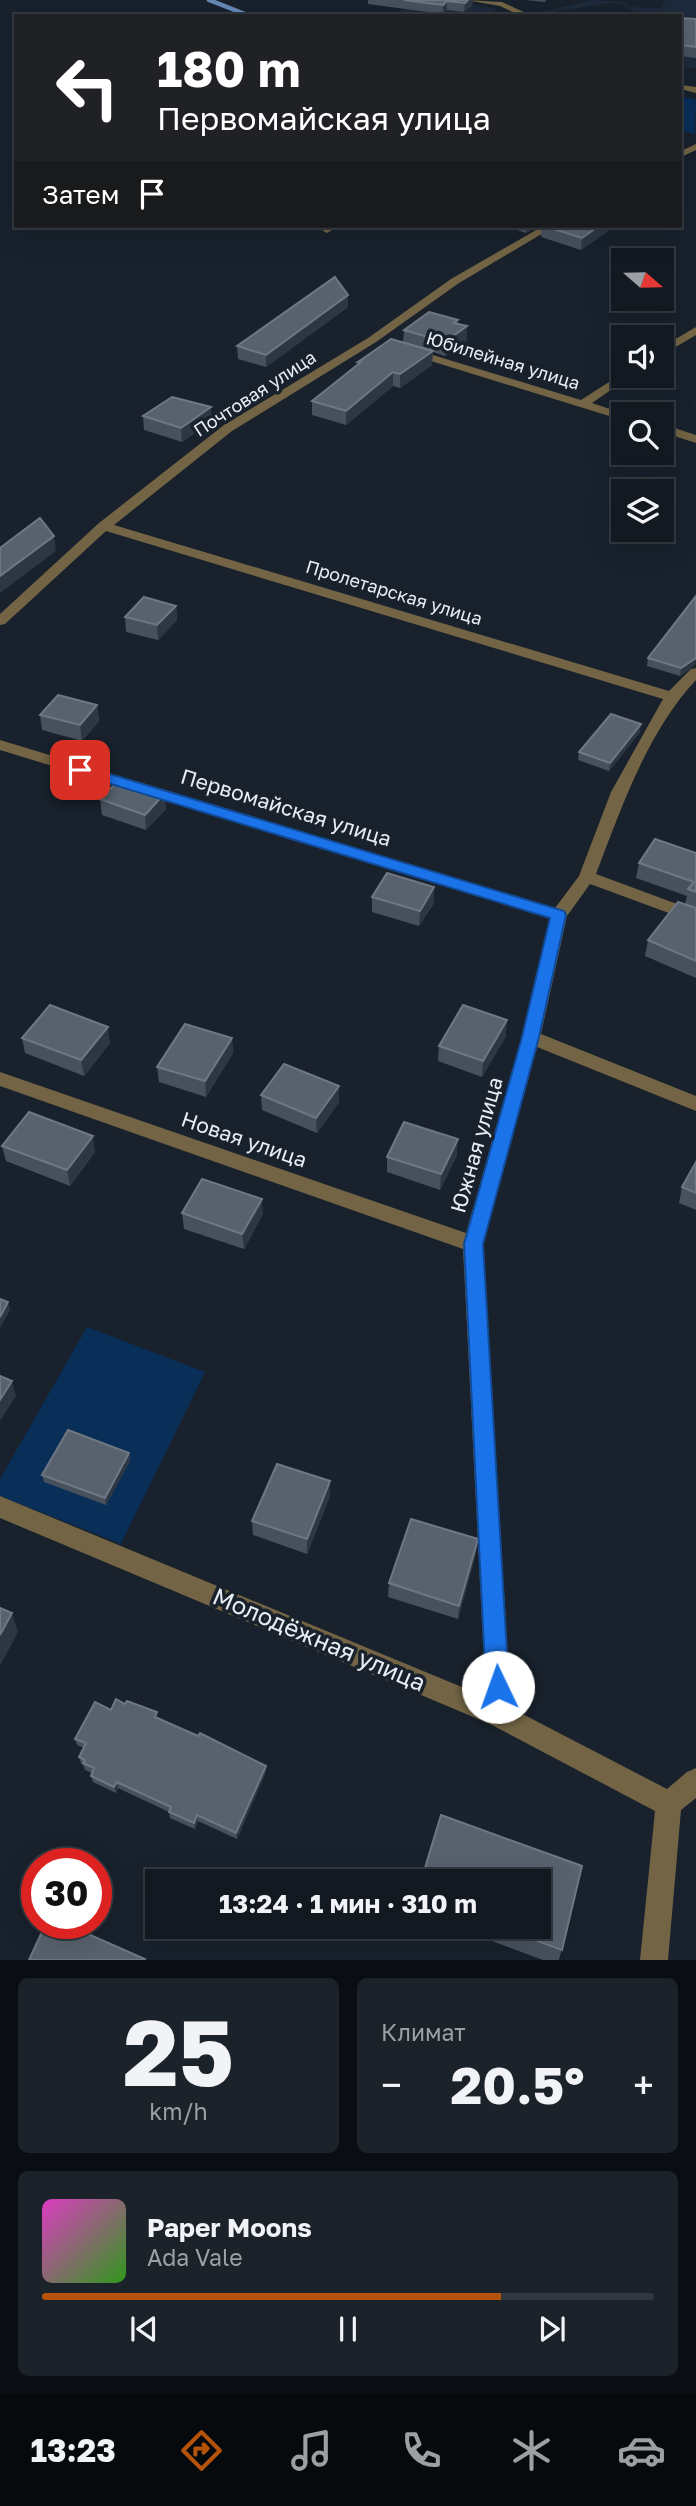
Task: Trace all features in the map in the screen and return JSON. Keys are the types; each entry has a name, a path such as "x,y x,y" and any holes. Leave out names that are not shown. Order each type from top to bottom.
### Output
{"street":[{"path":"470,0 502,4 524,14"},
{"name":"Почтовая улица","path":"0,621 104,526 229,428 372,340 455,281 547,228"},
{"path":"674,344 696,330"},
{"path":"372,340 386,344"},
{"name":"Юбилейная улица","path":"399,348 611,411"},
{"path":"584,403 611,385"},
{"path":"674,432 696,439"},
{"name":"Пролетарская улица","path":"104,526 672,697"},
{"name":"Южная улица","path":"499,1714 473,1244 531,1037 559,915 587,877 619,792 672,697 696,672"},
{"name":"Первомайская улица","path":"0,746 559,915"},
{"path":"587,877 696,917"},
{"path":"531,1037 696,1104"},
{"name":"Новая улица","path":"0,1079 473,1244"},
{"name":"Молодёжная улица","path":"0,1507 499,1714 669,1804"},
{"path":"653,1960 669,1804 696,1780"}],"shaded area":[{"path":"412,0 448,0 497,9 492,14 397,14"},
{"path":"592,0 626,2 628,7 662,8 666,0 696,0 696,67 682,69 682,14 639,14 621,4 610,3 535,14"},
{"path":"682,96 696,100 695,134 682,131"},
{"path":"87,1327 205,1372 121,1544 0,1496 0,1479"}],"building":[{"path":"404,0 468,0 465,3 447,1 443,5"},
{"path":"682,18 696,19 696,47 682,45"},
{"path":"550,228 596,228 582,238"},
{"path":"335,277 348,295 266,355 237,346"},
{"path":"429,312 458,320 454,323 467,326 445,342 404,330"},
{"path":"391,339 433,351 400,374 393,372 346,411 312,401 361,362 358,362"},
{"path":"172,397 211,407 181,428 143,416"},
{"path":"40,518 54,536 0,576 0,548"},
{"path":"696,596 696,658 681,668 648,658"},
{"path":"144,597 176,606 157,625 125,617"},
{"path":"58,695 97,705 80,725 40,715"},
{"path":"611,714 641,724 610,763 579,752"},
{"path":"120,779 165,793 145,815 100,799"},
{"path":"655,839 696,853 696,892 688,889 694,882 639,863"},
{"path":"387,873 434,887 420,911 372,897"},
{"path":"678,902 696,908 696,961 648,940"},
{"path":"50,1005 108,1027 81,1060 22,1038"},
{"path":"463,1005 507,1020 483,1061 439,1046"},
{"path":"185,1024 232,1038 205,1081 157,1067"},
{"path":"284,1064 339,1086 316,1118 261,1095"},
{"path":"29,1112 93,1136 67,1170 2,1146"},
{"path":"404,1122 458,1139 441,1174 387,1157"},
{"path":"696,1162 696,1193 682,1187"},
{"path":"202,1179 262,1199 242,1234 182,1213"},
{"path":"0,1299 8,1302 0,1317"},
{"path":"0,1376 12,1381 0,1400"},
{"path":"68,1430 129,1453 105,1498 42,1475"},
{"path":"277,1464 330,1481 307,1539 252,1521"},
{"path":"411,1519 478,1539 459,1606 389,1583"},
{"path":"0,1608 12,1613 0,1635"},
{"path":"116,1699 157,1712 155,1717 198,1736 200,1733 266,1766 236,1833 197,1815 194,1823 169,1812 171,1807 117,1782 114,1787 91,1776 94,1768 83,1763 85,1760 79,1757 86,1743 75,1739 95,1702 111,1710"},
{"path":"441,1815 582,1866 562,1950 532,1939 551,1939 551,1869 425,1869"},
{"path":"39,1939 99,1939 145,1959 144,1960 29,1960"}],"waterway":[{"path":"209,0 245,14"}],"route":[{"path":"80,770 559,915 531,1037 473,1244 498,1687"}]}
